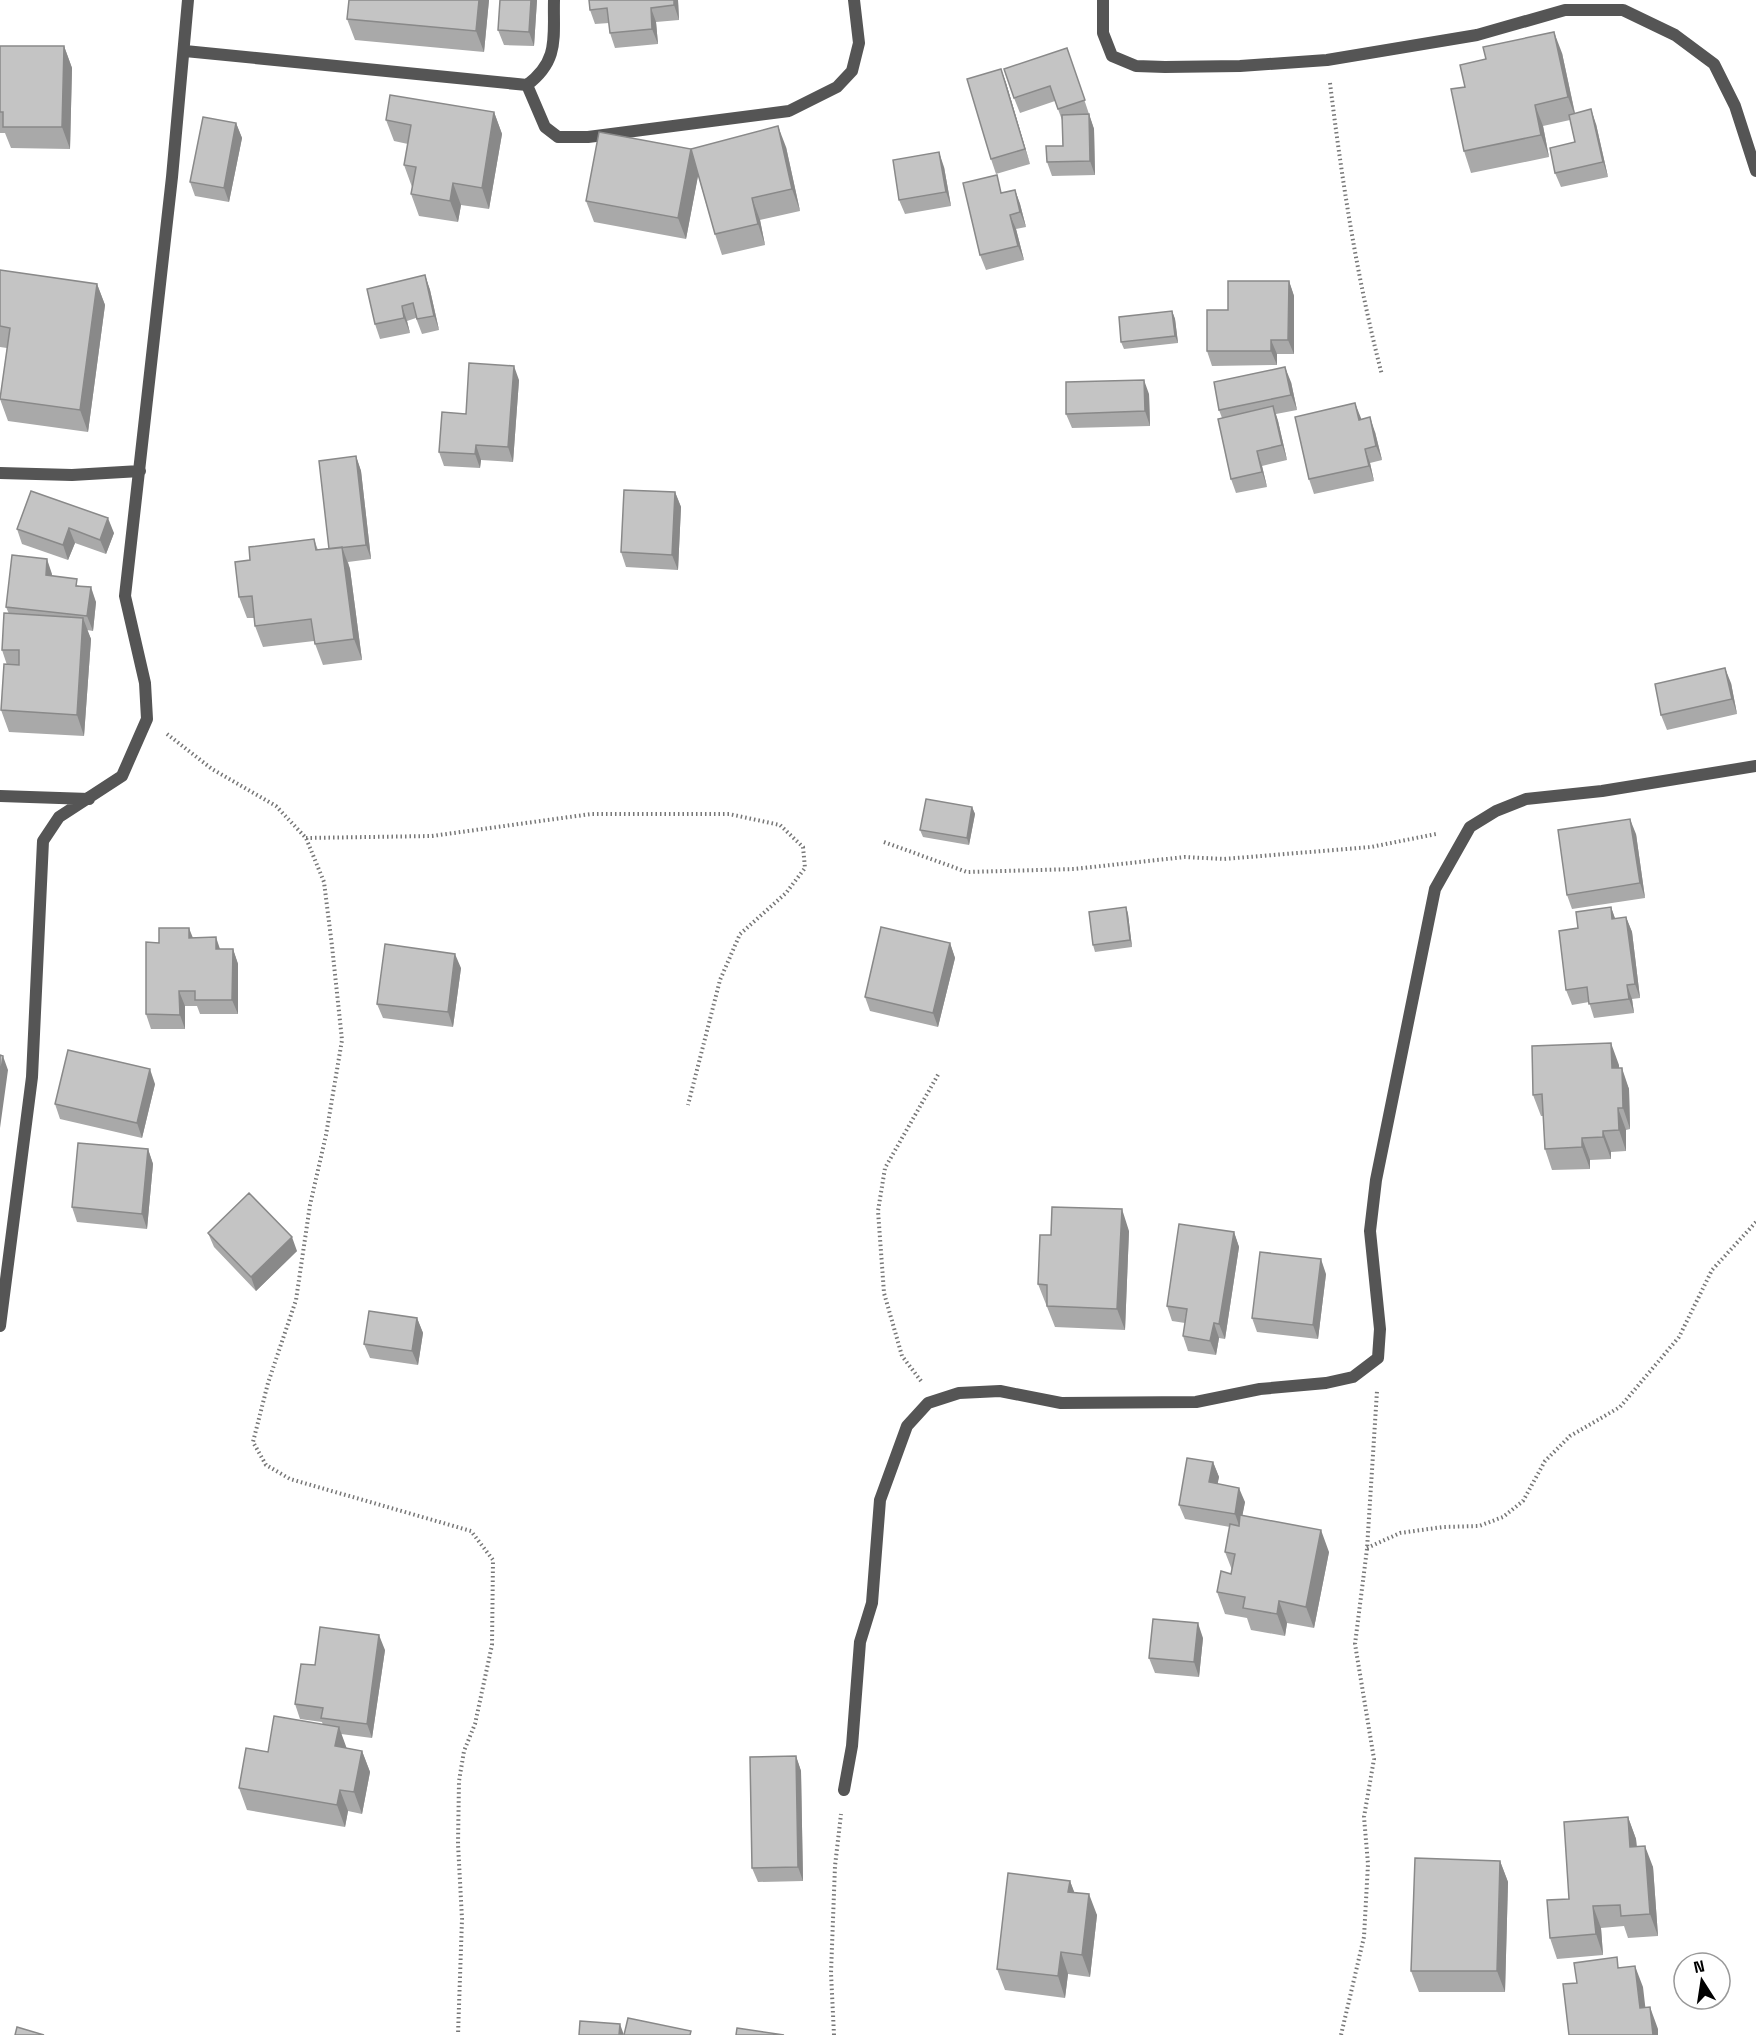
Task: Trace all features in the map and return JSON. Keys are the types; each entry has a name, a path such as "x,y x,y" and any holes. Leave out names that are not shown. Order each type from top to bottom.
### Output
{"street":[{"path":"0,1326 32,1077 43,841 59,817 122,776 147,719 146,683 124,596 140,471 185,51 188,0"},
{"path":"185,51 527,85 542,74 552,57 554,0"},
{"path":"527,85 545,127 558,137 588,137 789,111 837,87 852,71 859,43 854,0"},
{"path":"1103,0 1103,33 1112,56 1136,66 1240,66 1327,60 1476,35 1565,10 1623,10 1676,35 1714,64 1735,106 1756,171"},
{"path":"0,473 72,475 140,471"},
{"path":"844,1790 852,1746 860,1642 872,1603 880,1500 907,1426 928,1402 959,1393 999,1391 1061,1403 1196,1402 1260,1389 1326,1383 1353,1377 1378,1358 1380,1329 1370,1231 1376,1180 1435,889 1470,827 1496,811 1526,799 1602,791 1756,766"},
{"path":"0,796 89,799"}],"path":[{"path":"1327,60 1342,178 1365,306 1382,375"},
{"path":"147,719 212,769 276,806 306,838 324,882 342,1040 326,1135 310,1205 296,1300 267,1383 253,1442 266,1465 290,1479 471,1532 493,1560 492,1645 475,1724 464,1751 459,1781 458,1844 462,1919 458,2035"},
{"path":"306,838 432,836 591,814 729,814 780,825 804,847 805,868 786,893 740,934 720,980 688,1105"},
{"path":"884,842 967,872 1052,870 1185,857 1224,859 1371,847 1470,827"},
{"path":"937,1400 902,1356 884,1293 878,1211 885,1168 939,1073"},
{"path":"1367,1549 1400,1533 1443,1527 1479,1526 1503,1517 1523,1501 1545,1461 1570,1436 1620,1407 1635,1390 1679,1337 1712,1270 1756,1222"},
{"path":"1341,2035 1364,1937 1368,1864 1364,1817 1374,1759 1355,1644 1367,1549 1376,1435 1378,1358"},
{"path":"834,2035 831,1973 835,1866 844,1790"}],"building":[{"path":"349,0 479,0 476,31 347,19"},
{"path":"500,0 531,0 529,32 498,30"},
{"path":"589,0 674,0 674,5 651,8 652,29 610,33 607,8 590,10"},
{"path":"1554,32 1568,97 1535,105 1541,135 1464,151 1451,89 1465,87 1460,65 1486,59 1483,47"},
{"path":"0,46 64,46 62,127 3,127 3,112 0,112"},
{"path":"1067,48 1085,100 1058,109 1050,86 1014,98 1004,69"},
{"path":"1001,69 1025,149 991,159 967,79"},
{"path":"390,95 494,112 482,188 453,183 450,201 411,194 416,167 404,165 411,125 386,120"},
{"path":"1591,109 1603,162 1555,173 1550,148 1575,142 1569,115"},
{"path":"1089,114 1090,161 1047,162 1046,146 1063,146 1062,115"},
{"path":"203,117 236,123 224,188 190,182"},
{"path":"778,126 792,189 752,198 758,224 715,234 691,149"},
{"path":"599,132 691,149 678,218 586,201"},
{"path":"939,152 946,192 899,200 893,160"},
{"path":"997,175 1001,193 1015,190 1020,212 1010,215 1018,246 980,255 963,183"},
{"path":"0,270 97,284 80,410 0,399 10,328 0,326"},
{"path":"425,275 434,316 417,319 413,303 402,306 404,318 375,324 367,289"},
{"path":"1228,281 1289,281 1288,340 1271,340 1271,351 1207,351 1207,310 1228,310"},
{"path":"1172,311 1175,336 1121,342 1119,317"},
{"path":"469,363 514,366 508,447 476,445 475,454 439,452 442,412 466,414"},
{"path":"1285,367 1291,395 1219,410 1214,382"},
{"path":"1144,380 1145,411 1066,414 1066,382"},
{"path":"1355,403 1359,420 1370,417 1376,446 1365,449 1369,466 1309,479 1295,417"},
{"path":"1273,406 1282,445 1257,451 1262,472 1231,479 1218,419"},
{"path":"356,456 366,545 329,549 319,461"},
{"path":"624,490 675,492 672,555 621,552"},
{"path":"31,491 108,518 100,540 69,528 63,545 17,529"},
{"path":"314,539 316,550 342,547 354,639 315,644 311,619 255,626 252,596 239,597 235,562 250,560 249,547"},
{"path":"12,555 47,559 46,575 77,579 76,586 91,587 87,616 6,607"},
{"path":"4,613 83,618 77,715 1,710 4,664 19,665 19,650 2,650"},
{"path":"1725,668 1732,699 1661,715 1655,684"},
{"path":"926,799 972,807 967,838 920,830"},
{"path":"1630,819 1640,883 1567,895 1558,830"},
{"path":"1126,907 1130,940 1093,945 1089,912"},
{"path":"1611,907 1612,919 1626,917 1635,984 1627,985 1629,999 1589,1004 1587,987 1566,990 1559,931 1578,928 1576,912"},
{"path":"881,927 950,943 933,1013 865,997"},
{"path":"159,928 189,928 189,938 216,937 216,949 233,949 232,1000 195,1000 195,991 179,991 180,1015 146,1014 146,942 159,943"},
{"path":"385,944 455,954 448,1012 377,1004"},
{"path":"1611,1043 1612,1068 1622,1068 1623,1108 1618,1108 1619,1130 1603,1131 1603,1137 1582,1138 1582,1147 1545,1149 1542,1094 1533,1095 1532,1046"},
{"path":"68,1050 150,1069 137,1123 55,1104"},
{"path":"0,1055 3,1056 0,1077"},
{"path":"78,1143 148,1149 142,1214 72,1207"},
{"path":"249,1193 292,1237 251,1277 208,1233"},
{"path":"1052,1207 1122,1209 1117,1309 1047,1306 1047,1285 1038,1284 1040,1235 1051,1235"},
{"path":"1179,1224 1234,1232 1219,1324 1214,1323 1210,1341 1183,1336 1187,1309 1167,1306"},
{"path":"1260,1252 1321,1259 1313,1325 1252,1318"},
{"path":"369,1311 417,1318 412,1351 364,1344"},
{"path":"1187,1458 1213,1462 1209,1482 1239,1488 1235,1514 1179,1505"},
{"path":"1240,1515 1321,1530 1306,1607 1279,1601 1277,1614 1243,1608 1245,1597 1217,1592 1221,1571 1231,1574 1235,1554 1225,1552 1230,1524 1239,1526"},
{"path":"1153,1619 1198,1623 1194,1662 1149,1658"},
{"path":"320,1627 379,1635 367,1724 321,1718 323,1708 295,1704 301,1664 315,1665"},
{"path":"274,1716 339,1727 335,1746 362,1751 354,1792 340,1790 337,1805 239,1788 246,1748 268,1752"},
{"path":"796,1756 798,1867 752,1868 750,1757"},
{"path":"1628,1817 1630,1847 1645,1846 1650,1914 1621,1916 1620,1905 1593,1906 1596,1934 1550,1938 1547,1900 1569,1899 1564,1822"},
{"path":"1415,1858 1500,1861 1497,1971 1411,1971"},
{"path":"1008,1873 1070,1881 1068,1892 1089,1894 1082,1955 1061,1952 1058,1976 997,1969"},
{"path":"1617,1957 1618,1968 1635,1966 1640,2008 1650,2007 1653,2035 1569,2035 1563,1984 1577,1983 1574,1963"},
{"path":"628,2018 691,2031 690,2035 624,2035"},
{"path":"580,2021 620,2024 619,2035 579,2035"},
{"path":"17,2027 44,2035 15,2035"},
{"path":"737,2028 784,2035 736,2035"}]}
